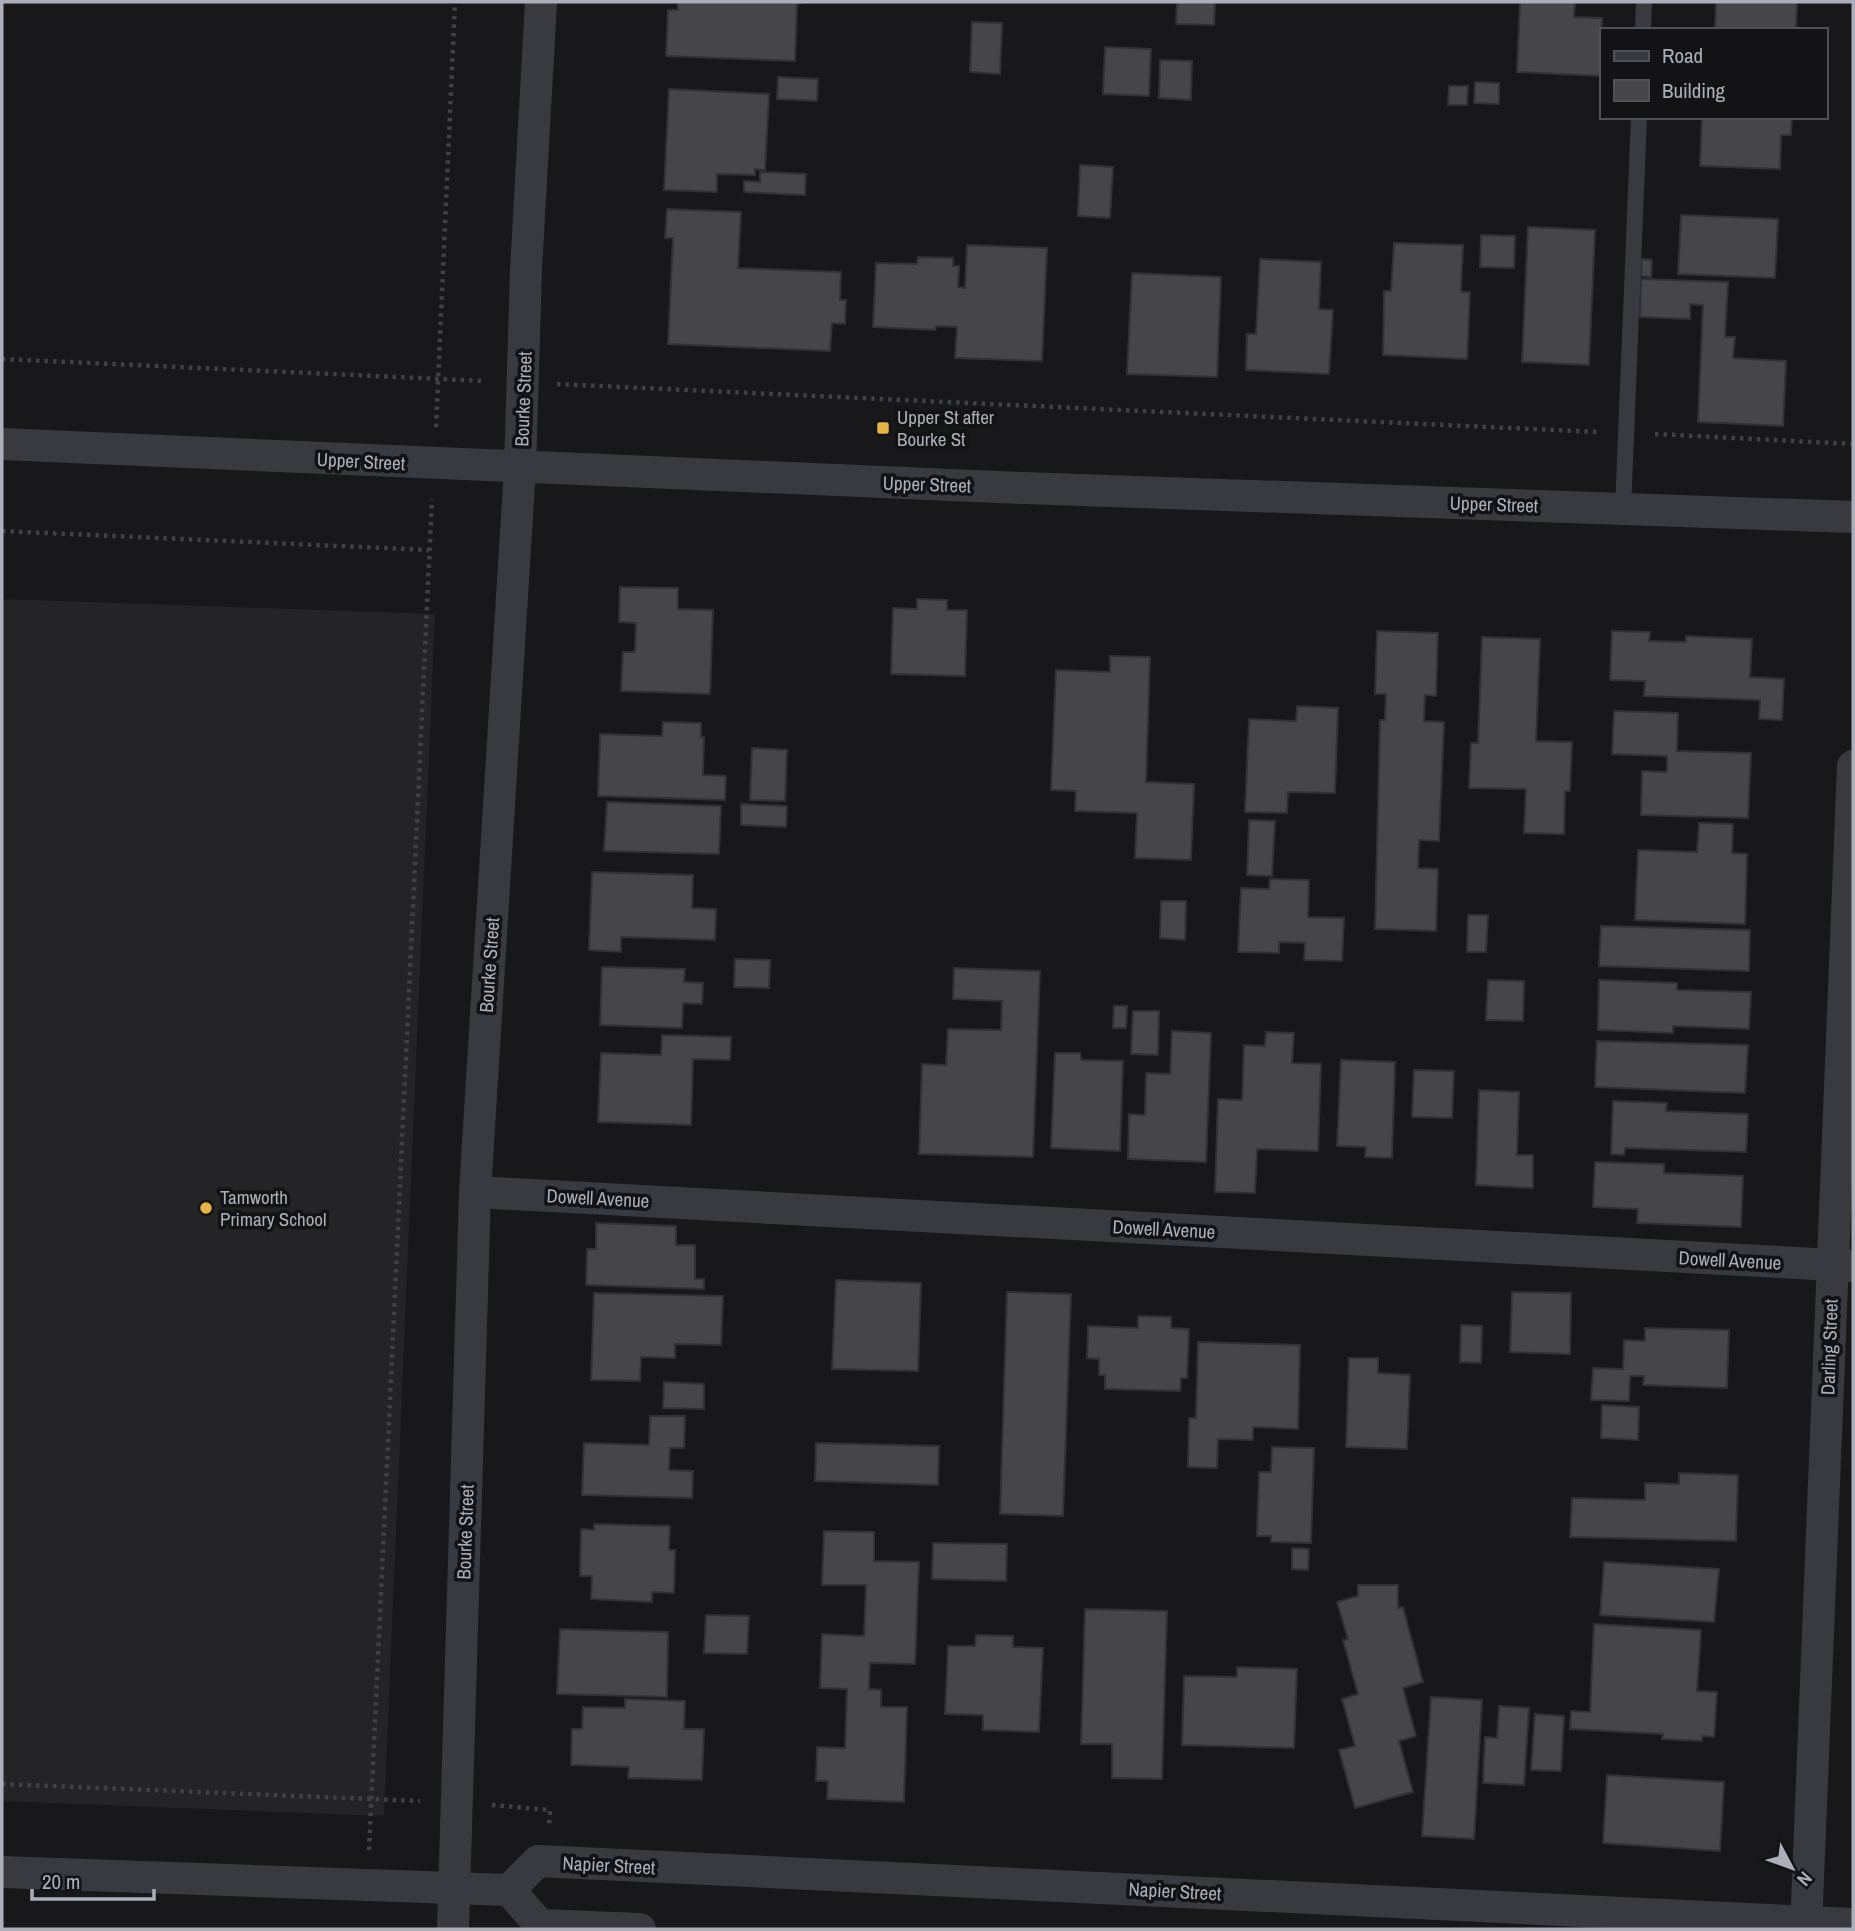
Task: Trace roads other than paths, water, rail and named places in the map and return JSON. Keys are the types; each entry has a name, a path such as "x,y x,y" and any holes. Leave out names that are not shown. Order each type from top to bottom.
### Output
{"street":[{"name":"Bourke Street","path":"453,1929 474,1192 520,468 526,270 541,2"},
{"name":"Upper Street","path":"2,444 520,468 1853,517"},
{"name":"Darling Street","path":"1806,1925 1843,1266 1853,766"},
{"name":"Dowell Avenue","path":"474,1192 1843,1266"},
{"name":"Napier Street","path":"509,1890 538,1861 1806,1925 1853,1924"},
{"path":"2,1872 509,1890 540,1925 640,1929"}],"lane":[{"path":"1643,28 1644,2"},
{"path":"1623,509 1639,119"}],"place":[{"name":"Upper St after Bourke St","path":"883,428"},
{"name":"Tamworth Primary School","path":"206,1208"}]}
